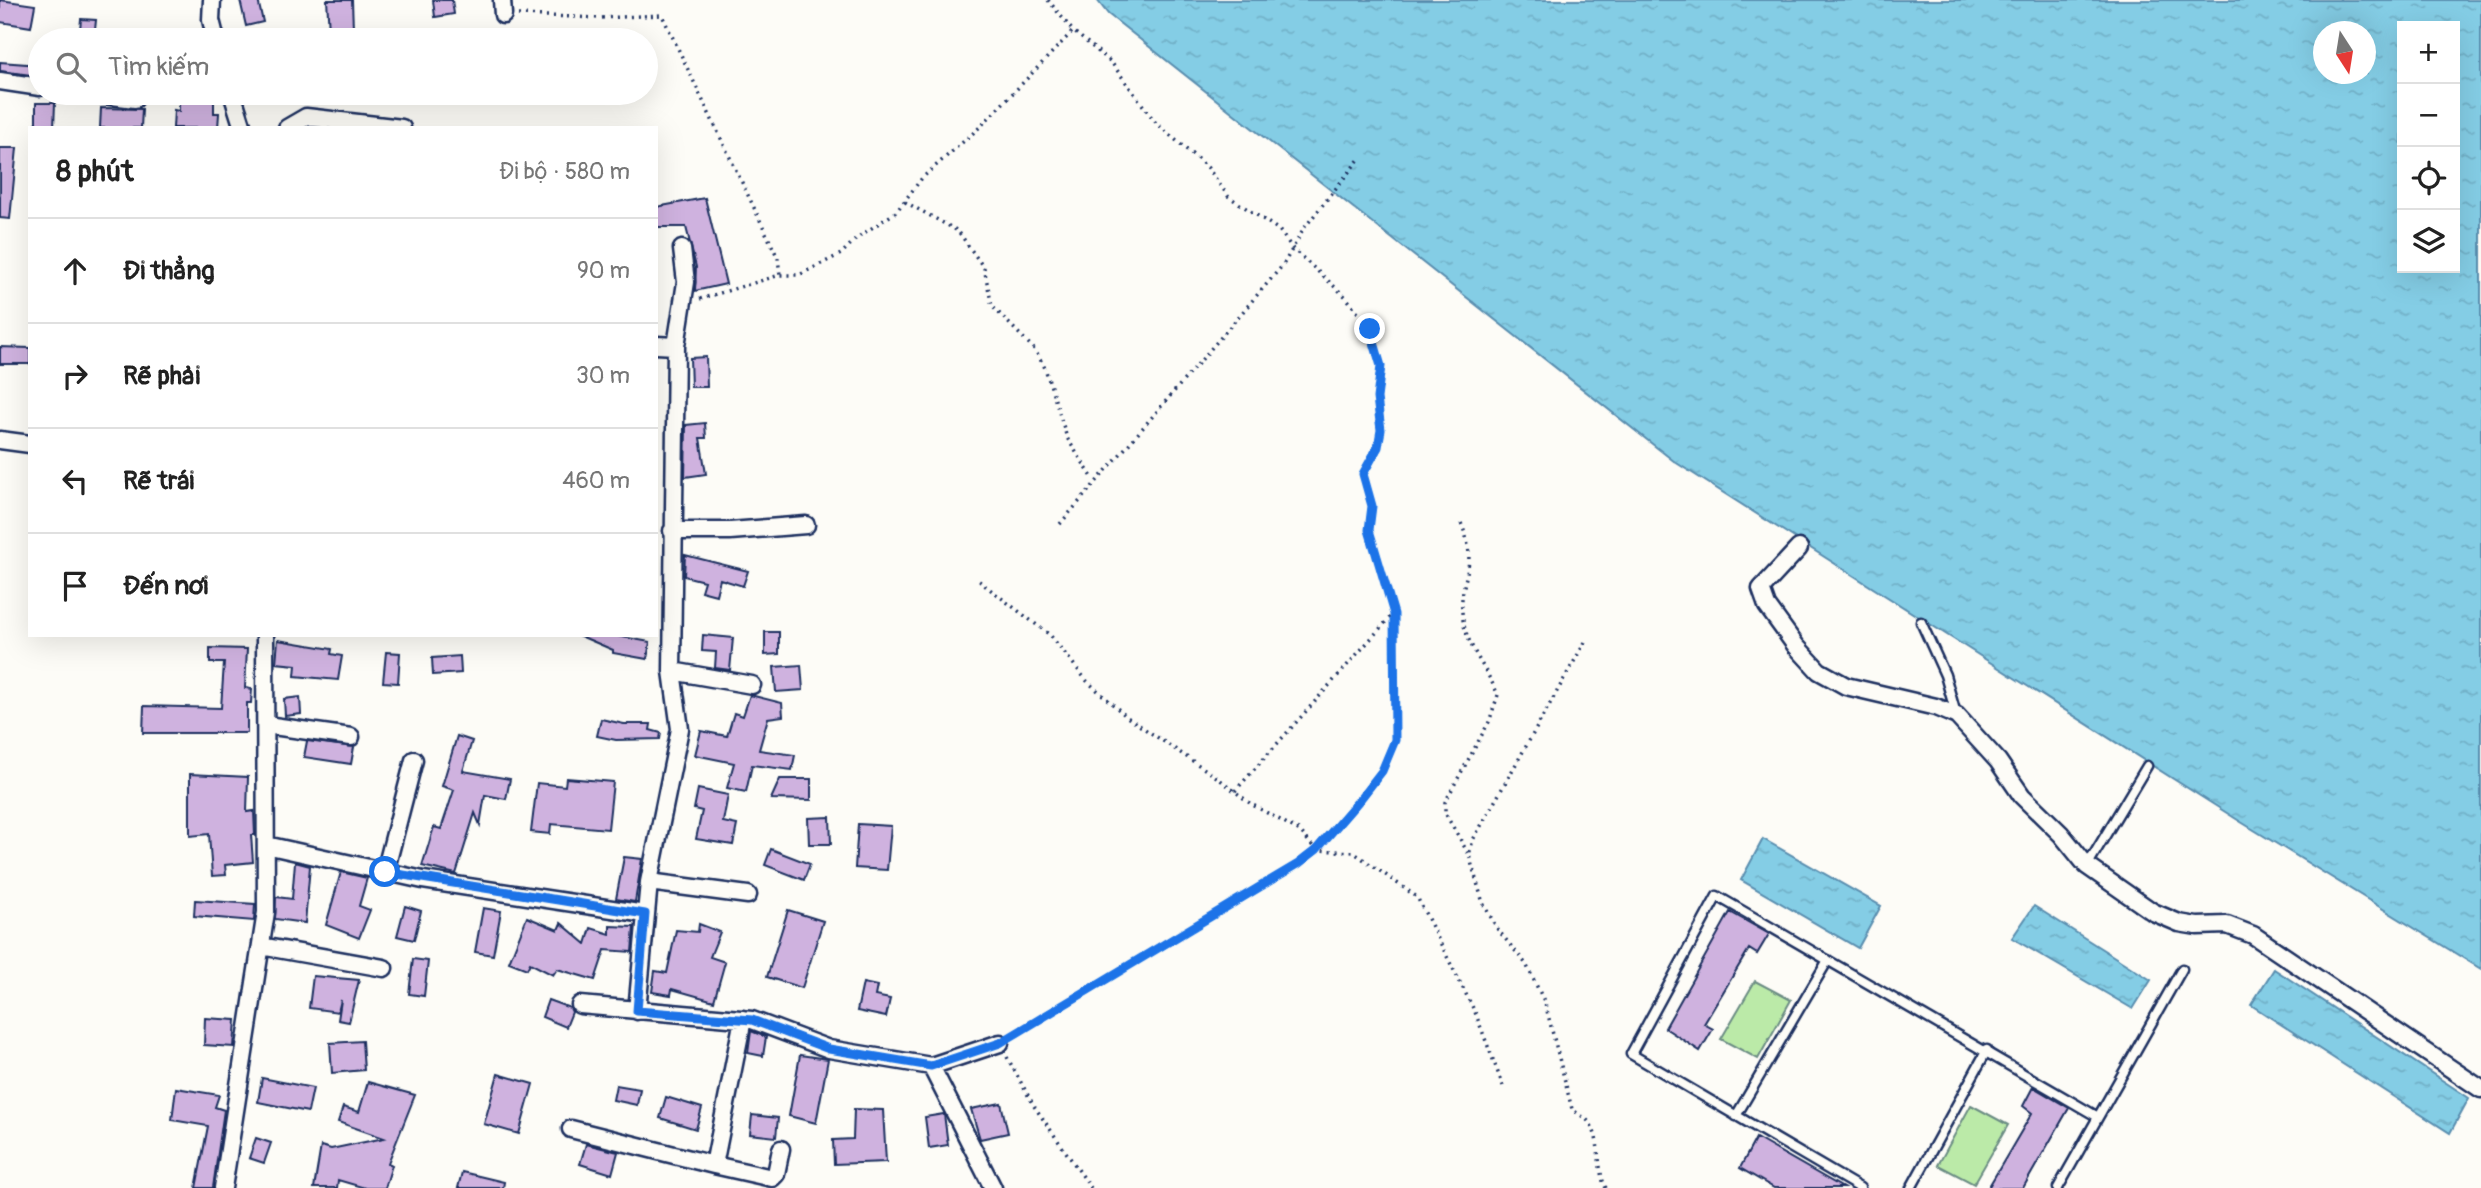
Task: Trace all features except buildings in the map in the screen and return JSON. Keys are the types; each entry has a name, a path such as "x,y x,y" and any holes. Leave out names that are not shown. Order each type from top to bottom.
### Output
{"street":[{"path":"212,0 213,28"},
{"path":"0,82 28,86"},
{"path":"236,105 242,126"},
{"path":"290,126 306,117 385,126"},
{"path":"637,1011 649,882 680,729 672,671 671,531 676,346 686,282 682,249"},
{"path":"658,345 676,346"},
{"path":"0,440 28,444"},
{"path":"671,531 730,531 806,525"},
{"path":"1799,548 1761,589 1767,606 1819,671 1846,686 1936,707 1957,716 1998,761 2022,796 2061,834 2087,866 2153,912 2166,918 2197,926 2239,928 2253,935 2481,1088"},
{"path":"223,1188 266,912 265,637"},
{"path":"672,671 751,685"},
{"path":"266,725 351,737"},
{"path":"385,872 414,760"},
{"path":"266,845 385,872 645,914"},
{"path":"649,882 748,895"},
{"path":"261,946 384,968"},
{"path":"580,1005 743,1019 829,1049 931,1066 1000,1043"},
{"path":"714,1165 743,1019"},
{"path":"931,1066 993,1188"},
{"path":"571,1129 772,1178 781,1149"}],"lane":[{"path":"1921,622 1945,675 1957,716"},
{"path":"2087,866 2147,766"},
{"path":"1860,1188 1631,1054 1717,896 1987,1050 2098,1117"},
{"path":"1736,1116 1828,960"},
{"path":"2058,1188 2182,969"},
{"path":"1912,1188 1987,1050"}],"path":[{"path":"1048,0 1073,31 1111,62 1156,123 1208,168 1228,196 1279,230 1293,249 1346,297 1370,329 1378,348 1381,366 1377,398 1381,430 1378,447 1363,474 1372,506 1369,530 1394,614 1395,740 1382,771 1316,850 1298,864 1000,1043 1034,1106 1091,1188"},
{"path":"503,7 600,18 662,15 730,155 740,185 778,258 780,275"},
{"path":"683,304 780,275 799,275 841,254 905,202 922,178 981,126 1073,31"},
{"path":"1060,524 1094,480 1118,457 1240,316 1293,249 1304,227 1360,158"},
{"path":"905,202 958,231 984,268 992,306 1040,359 1063,417 1067,438 1094,480"},
{"path":"1461,523 1471,554 1462,603 1463,621 1498,695 1496,707 1445,802 1445,813 1469,855 1483,903 1499,930 1526,964 1545,1003 1572,1109 1588,1120 1593,1131 1598,1166 1606,1188"},
{"path":"979,581 1050,635 1087,681 1126,718 1300,831 1316,850 1353,852 1417,897 1475,1012 1503,1086"},
{"path":"1235,791 1394,614"},
{"path":"1469,855 1473,840 1519,755 1585,642"}],"green space":[{"path":"1755,981 1791,1000 1758,1059 1721,1039"},
{"path":"1971,1105 2008,1125 1974,1184 1938,1165"}],"water":[{"path":"1097,0 2481,0 2481,969 2241,822 1675,462 1108,14"},
{"path":"1763,839 1881,906 1858,948 1741,880"},
{"path":"2034,906 2151,980 2133,1009 2012,938"},
{"path":"2274,969 2469,1098 2450,1133 2251,1005"}],"route":[{"path":"385,872 645,914 637,1011 752,1020 829,1049 931,1066 1000,1043 1298,864 1316,850 1382,771 1395,740 1396,654 1394,614 1369,530 1372,506 1363,474 1378,447 1381,430 1377,398 1381,366 1378,348 1370,329"}]}
